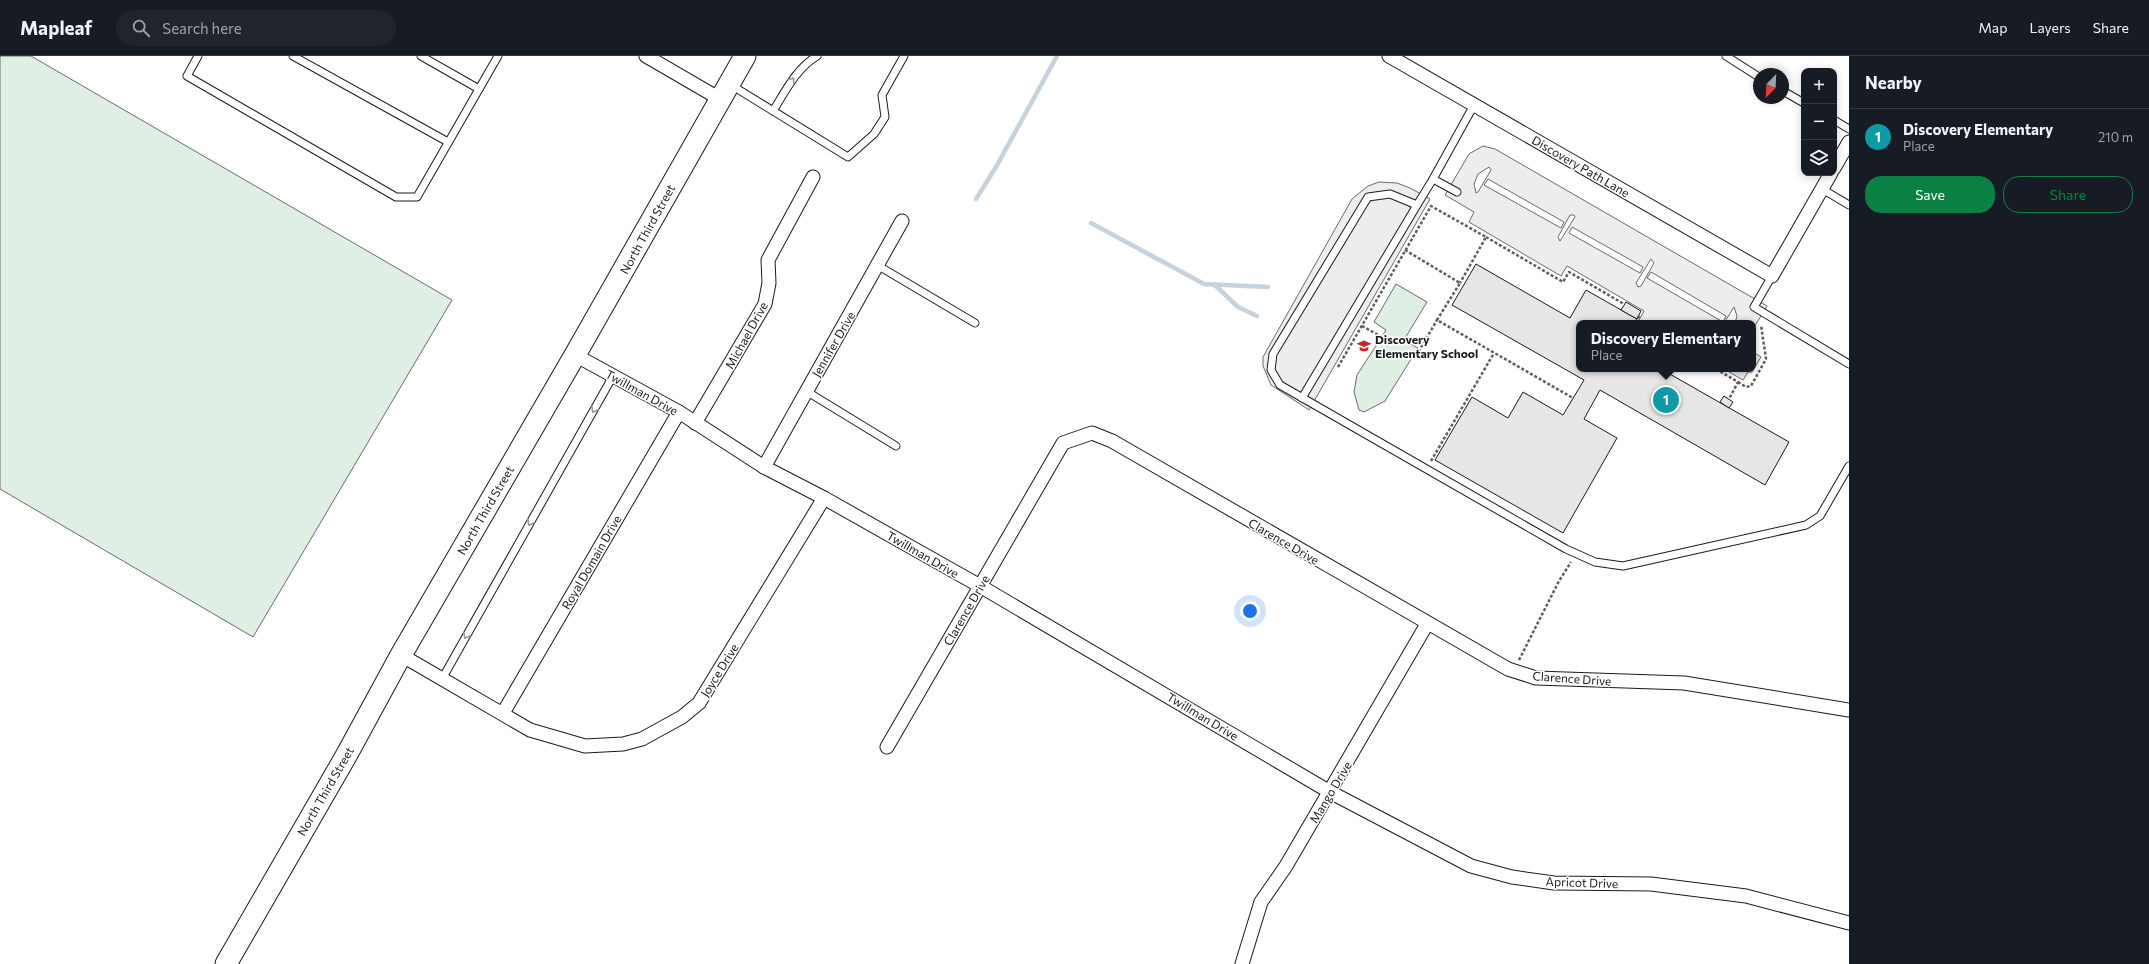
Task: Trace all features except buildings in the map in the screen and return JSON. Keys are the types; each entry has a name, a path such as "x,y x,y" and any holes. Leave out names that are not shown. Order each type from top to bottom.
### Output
{"main road":[{"name":"North Third Street","path":"226,964 346,756 401,655 575,355 745,56"}],"street":[{"path":"646,56 725,91"},
{"name":"Discovery Path Lane","path":"1390,56 1772,276"},
{"path":"1837,163 1849,142"},
{"path":"1772,276 1829,176"},
{"name":"Michael Drive","path":"695,423 765,304 769,283 768,260 813,178"},
{"name":"Jennifer Drive","path":"764,467 902,221"},
{"name":"Twillman Drive","path":"575,355 679,412 764,467 824,498 980,586 1330,792"},
{"name":"Royal Domain Drive","path":"503,713 679,412"},
{"name":"Clarence Drive","path":"887,748 1063,443 1092,433 1119,445 1427,624 1514,671 1536,678 1684,683 1849,710"},
{"name":"Joyce Drive","path":"401,655 530,730 585,746 623,744 636,741 682,717 699,702 824,498"},
{"name":"Mango Drive","path":"1242,964 1261,902 1286,866 1427,624"},
{"name":"Apricot Drive","path":"1330,792 1471,866 1512,877 1554,883 1651,884 1746,896 1849,923"}],"lane":[{"path":"198,56 188,76 396,197 417,197 498,56"},
{"path":"293,56 448,142"},
{"path":"421,56 479,89"},
{"path":"773,111 792,79 806,63 817,56"},
{"path":"725,91 773,111 848,157 874,134 885,117 882,95 904,56"},
{"path":"1726,56 1753,72"},
{"path":"1789,94 1801,101"},
{"path":"1302,398 1433,179 1474,105"},
{"path":"1837,122 1849,129"},
{"path":"1433,179 1457,192"},
{"path":"1822,189 1849,205"},
{"path":"1417,205 1390,194 1368,197 1273,354 1271,370 1280,385 1566,549 1595,562 1623,566 1806,525 1820,516 1849,466"},
{"path":"877,265 975,323"},
{"path":"1772,276 1754,307 1849,364"},
{"path":"442,679 613,376"},
{"path":"806,391 896,446"}],"path":[{"path":"1338,367 1431,206 1562,282 1569,272 1624,304"},
{"path":"1413,356 1415,358 1486,237"},
{"path":"1405,250 1460,283"},
{"path":"1637,320 1640,314"},
{"path":"1437,320 1573,398"},
{"path":"1721,372 1746,387 1751,386 1766,359 1762,325"},
{"path":"1362,326 1382,336"},
{"path":"1437,466 1430,462 1494,353"},
{"path":"1728,399 1738,382"},
{"path":"1514,671 1559,581 1572,561"}],"green space":[{"path":"0,56 31,56 452,300 253,637 0,489"},
{"path":"1396,284 1427,302 1404,340 1418,348 1385,401 1364,412 1359,410 1354,392 1357,375 1386,330 1374,322"}],"shaded area":[{"path":"1483,146 1495,149 1767,306 1756,324 1756,320 1736,320 1737,316 1734,307 1726,320 1724,320 1726,316 1651,272 1647,278 1720,320 1639,320 1644,311 1567,266 1561,276 1469,222 1474,212 1445,195 1469,154","holes":["1489,167 1491,170 1476,193 1474,184 1478,174","1488,179 1564,222 1561,228 1484,185","1570,215 1574,215 1575,217 1560,241 1558,237","1572,227 1643,267 1640,273 1569,233","1651,259 1654,263 1641,286 1638,287 1636,283"]},
{"path":"1379,182 1397,183 1430,199 1309,410 1271,385 1263,366 1263,357 1352,199 1368,186"},
{"path":"1756,354 1761,357 1756,365"},
{"path":"1729,372 1748,372 1743,380"}],"waterway":[{"path":"976,199 996,167 1057,56"},
{"path":"1091,223 1204,284 1268,287"},
{"path":"1215,285 1238,307 1257,316"}],"place":[{"name":"Discovery Elementary School","path":"1364,346"},
{"name":"Discovery Elementary","path":"1666,400"}]}
